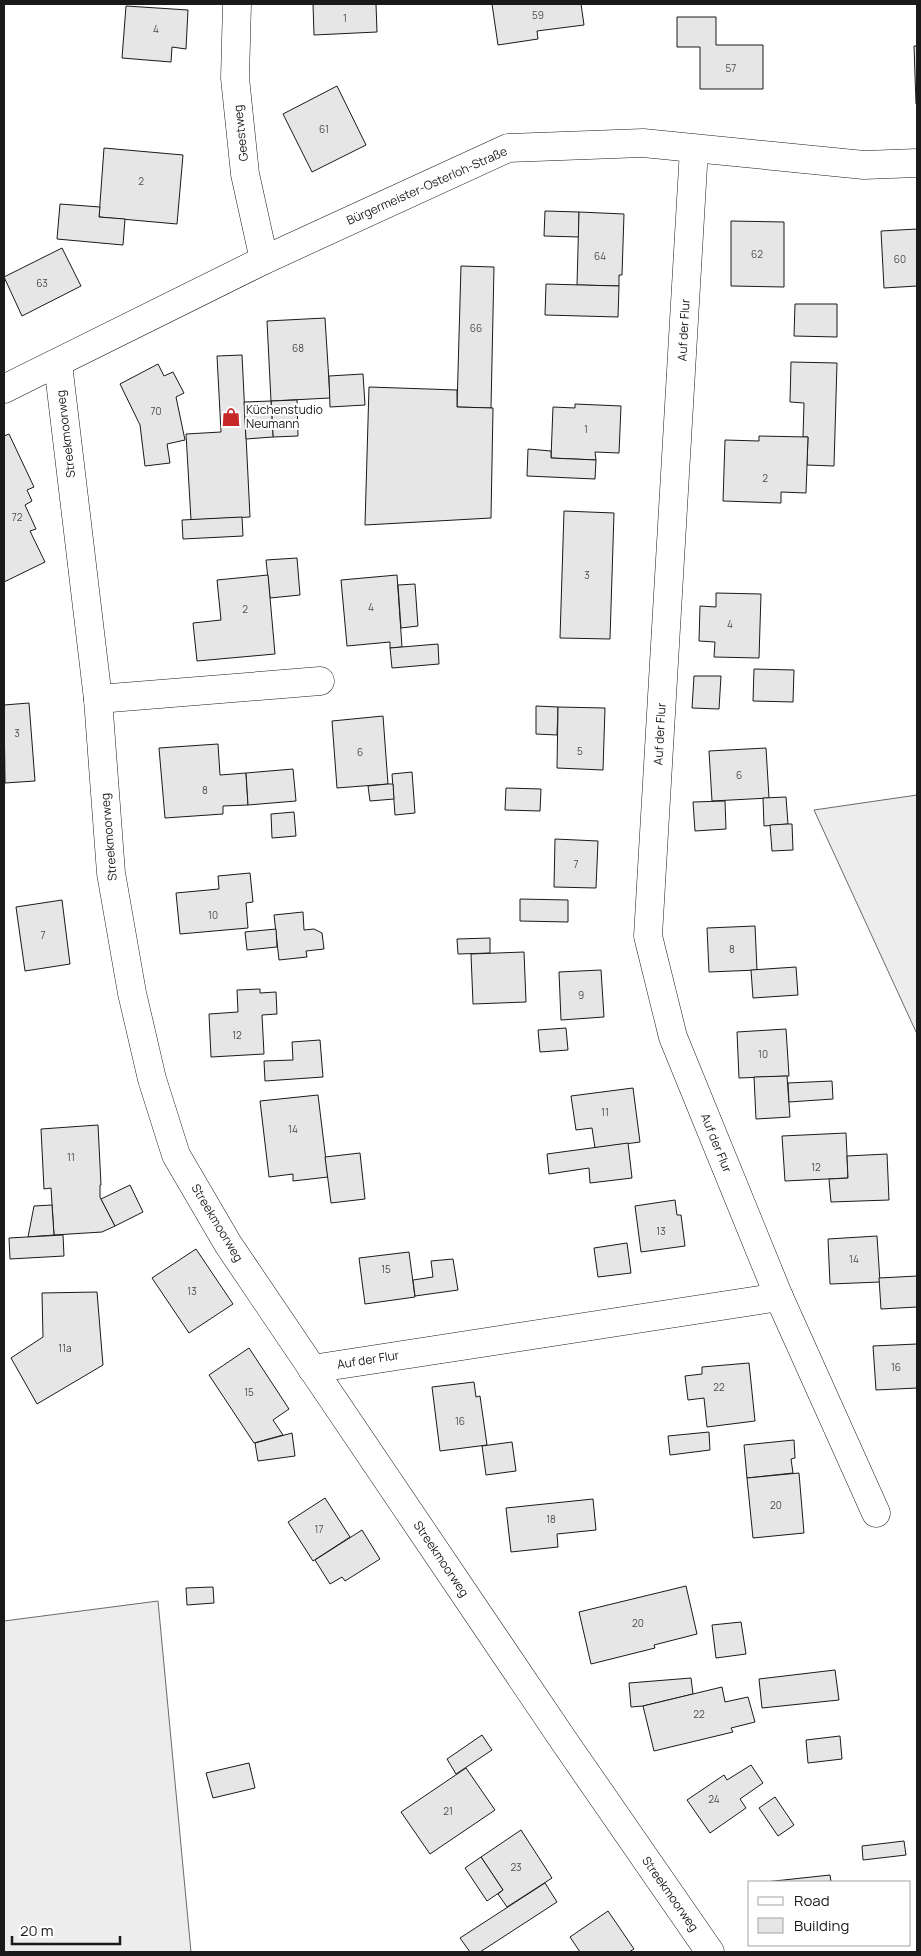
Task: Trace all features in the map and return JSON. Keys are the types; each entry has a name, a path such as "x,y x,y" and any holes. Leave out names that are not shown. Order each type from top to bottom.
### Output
{"street":[{"name":"Geestweg","path":"237,4 235,78 245,174 264,260"},
{"name":"Bürgermeister-Osterloh-Straße","path":"4,389 58,364 264,260 508,148 643,143 864,165 917,163"},
{"name":"Auf der Flur","path":"694,149 648,936 673,1038 779,1297 876,1513"},
{"name":"Streekmoorweg","path":"58,364 98,699 112,873 132,993 152,1078 176,1155 228,1244 710,1952"},
{"path":"98,699 320,681"},
{"name":"Auf der Flur","path":"312,1369 779,1297"}],"shaded area":[{"path":"917,795 917,1034 814,810"},
{"path":"158,1601 191,1952 4,1952 4,1621"}],"building":[{"path":"313,4 376,4 377,32 314,35"},
{"path":"492,4 581,4 584,25 537,31 538,39 498,45"},
{"path":"126,6 188,10 186,49 172,47 171,62 122,58"},
{"path":"677,17 716,17 716,45 763,45 763,89 700,89 700,47 677,47"},
{"path":"914,46 917,46 917,104 916,104"},
{"path":"337,86 366,145 312,172 283,114"},
{"path":"104,148 183,155 177,224 99,217"},
{"path":"60,204 100,207 99,217 125,219 123,245 57,239"},
{"path":"545,211 579,212 579,237 544,236"},
{"path":"579,212 624,214 622,275 619,275 619,286 577,285"},
{"path":"731,221 784,222 784,287 731,286"},
{"path":"917,229 917,286 884,288 881,231"},
{"path":"62,248 81,286 22,316 4,277"},
{"path":"461,266 494,267 491,408 457,407"},
{"path":"546,284 619,286 618,317 545,315"},
{"path":"795,304 837,304 837,337 794,336"},
{"path":"325,318 330,398 271,401 267,321"},
{"path":"242,355 250,517 191,520 186,434 221,432 217,356"},
{"path":"791,362 837,363 834,466 807,465 808,437 803,437 804,403 790,402"},
{"path":"158,364 164,376 173,372 184,393 176,397 185,440 167,444 170,463 145,466 140,425 120,384"},
{"path":"363,374 365,405 330,407 329,376"},
{"path":"369,387 457,390 457,407 493,408 491,518 365,525"},
{"path":"297,400 298,436 273,437 271,401"},
{"path":"271,401 273,437 246,439 244,402"},
{"path":"575,404 621,406 619,453 595,452 596,460 551,458 553,407 575,408"},
{"path":"9,434 34,487 27,490 32,501 25,505 36,529 30,531 45,562 4,582 4,436"},
{"path":"759,436 808,437 806,493 781,492 781,503 723,501 725,440 759,441"},
{"path":"528,449 551,451 551,458 596,460 595,479 527,476"},
{"path":"564,511 614,513 610,639 560,638"},
{"path":"242,517 243,536 183,539 182,520"},
{"path":"297,558 300,595 270,598 266,560"},
{"path":"268,575 275,654 197,661 193,623 221,620 217,580"},
{"path":"397,575 402,647 390,648 390,642 347,646 341,580"},
{"path":"415,584 418,626 401,628 398,585"},
{"path":"716,593 761,594 759,658 714,657 715,642 699,641 700,606 716,607"},
{"path":"438,644 439,664 392,668 390,648"},
{"path":"754,669 794,670 793,702 753,701"},
{"path":"694,676 721,676 719,709 692,708"},
{"path":"29,703 35,781 5,783 4,705"},
{"path":"536,706 558,707 557,735 536,734"},
{"path":"558,707 605,708 603,770 557,768"},
{"path":"383,716 388,784 337,788 332,721"},
{"path":"218,744 220,775 246,773 248,805 223,806 223,814 165,818 159,748"},
{"path":"766,748 769,798 712,801 709,751"},
{"path":"293,769 296,801 248,805 246,773"},
{"path":"412,772 415,813 395,815 392,774"},
{"path":"393,784 394,799 370,801 368,786"},
{"path":"506,788 541,789 540,811 505,810"},
{"path":"786,797 788,824 764,826 763,798"},
{"path":"725,801 726,829 695,831 693,802"},
{"path":"294,812 296,836 272,838 271,814"},
{"path":"792,824 793,850 772,851 770,825"},
{"path":"555,839 598,841 596,888 554,887"},
{"path":"250,873 253,902 246,903 248,928 180,934 176,893 219,889 218,876"},
{"path":"520,899 568,900 568,922 520,921"},
{"path":"62,900 70,964 25,971 16,907"},
{"path":"303,912 304,930 314,929 322,933 324,949 306,951 307,957 279,960 274,915"},
{"path":"755,926 757,970 709,972 707,928"},
{"path":"276,929 277,947 247,950 245,932"},
{"path":"490,938 490,953 458,954 457,939"},
{"path":"524,952 526,1002 473,1004 471,954"},
{"path":"796,967 798,995 753,998 751,970"},
{"path":"601,970 604,1017 561,1020 559,972"},
{"path":"260,989 260,993 276,992 277,1014 262,1015 264,1054 211,1057 209,1014 238,1012 237,990"},
{"path":"566,1028 568,1050 540,1052 538,1030"},
{"path":"786,1029 789,1076 739,1078 737,1032"},
{"path":"320,1040 323,1077 265,1081 264,1061 293,1060 292,1042"},
{"path":"787,1076 790,1117 756,1119 754,1077"},
{"path":"832,1081 833,1099 789,1102 788,1083"},
{"path":"633,1088 640,1142 595,1148 592,1128 576,1130 571,1096"},
{"path":"318,1095 328,1177 293,1181 293,1174 269,1177 260,1101"},
{"path":"98,1125 100,1197 115,1226 102,1232 54,1235 51,1188 44,1189 41,1129"},
{"path":"846,1133 848,1178 785,1181 782,1136"},
{"path":"628,1143 632,1178 590,1183 589,1168 549,1174 547,1154"},
{"path":"360,1153 365,1199 331,1203 325,1157"},
{"path":"887,1154 889,1200 831,1202 829,1179 848,1178 847,1156"},
{"path":"130,1185 143,1212 115,1226 101,1199"},
{"path":"675,1200 677,1215 681,1215 685,1246 641,1252 635,1206"},
{"path":"52,1205 54,1235 28,1237 34,1206"},
{"path":"63,1235 64,1256 10,1259 9,1238"},
{"path":"877,1236 880,1282 830,1284 828,1239"},
{"path":"627,1243 631,1273 598,1277 594,1248"},
{"path":"196,1249 233,1304 189,1333 152,1278"},
{"path":"409,1252 415,1297 365,1304 359,1258"},
{"path":"453,1259 458,1290 415,1296 413,1280 433,1277 431,1261"},
{"path":"917,1276 917,1307 881,1309 879,1278"},
{"path":"97,1292 103,1365 37,1404 11,1358 43,1337 42,1293"},
{"path":"917,1344 917,1388 876,1390 873,1346"},
{"path":"249,1348 289,1409 273,1420 283,1435 254,1443 209,1375"},
{"path":"749,1363 755,1421 707,1427 704,1398 688,1400 685,1376 702,1374 702,1367"},
{"path":"474,1382 476,1397 480,1396 487,1445 440,1451 432,1387"},
{"path":"709,1432 710,1450 670,1455 668,1436"},
{"path":"292,1433 295,1456 258,1461 255,1443"},
{"path":"794,1440 795,1458 791,1459 793,1473 747,1478 744,1445"},
{"path":"512,1442 516,1471 486,1475 482,1446"},
{"path":"799,1473 804,1533 753,1538 747,1478"},
{"path":"325,1498 350,1537 313,1561 288,1522"},
{"path":"593,1499 596,1530 557,1534 558,1547 511,1552 506,1508"},
{"path":"362,1530 380,1559 345,1581 342,1577 330,1584 315,1560"},
{"path":"686,1586 697,1634 654,1645 655,1648 591,1664 579,1612"},
{"path":"213,1587 214,1603 187,1605 186,1588"},
{"path":"741,1622 746,1654 716,1658 712,1625"},
{"path":"835,1670 839,1700 762,1708 759,1679"},
{"path":"691,1678 693,1694 631,1707 629,1683"},
{"path":"722,1687 725,1702 748,1697 755,1722 731,1728 733,1732 654,1751 643,1706"},
{"path":"482,1735 492,1750 456,1774 447,1759"},
{"path":"840,1736 842,1759 808,1763 806,1740"},
{"path":"249,1763 255,1788 213,1798 206,1773"},
{"path":"751,1765 763,1783 740,1799 746,1808 710,1833 687,1800 724,1775 727,1780"},
{"path":"466,1768 495,1810 430,1854 401,1812"},
{"path":"775,1797 794,1825 778,1836 759,1808"},
{"path":"521,1830 552,1878 507,1907 498,1894 503,1890 481,1857"},
{"path":"904,1841 906,1855 863,1860 862,1846"},
{"path":"481,1857 503,1890 487,1901 465,1868"},
{"path":"830,1875 831,1881 774,1881"},
{"path":"545,1883 557,1902 480,1952 470,1952 460,1938"},
{"path":"608,1911 634,1949 629,1952 580,1952 570,1937"}],"place":[{"name":"Küchenstudio Neumann","path":"231,417"}]}
